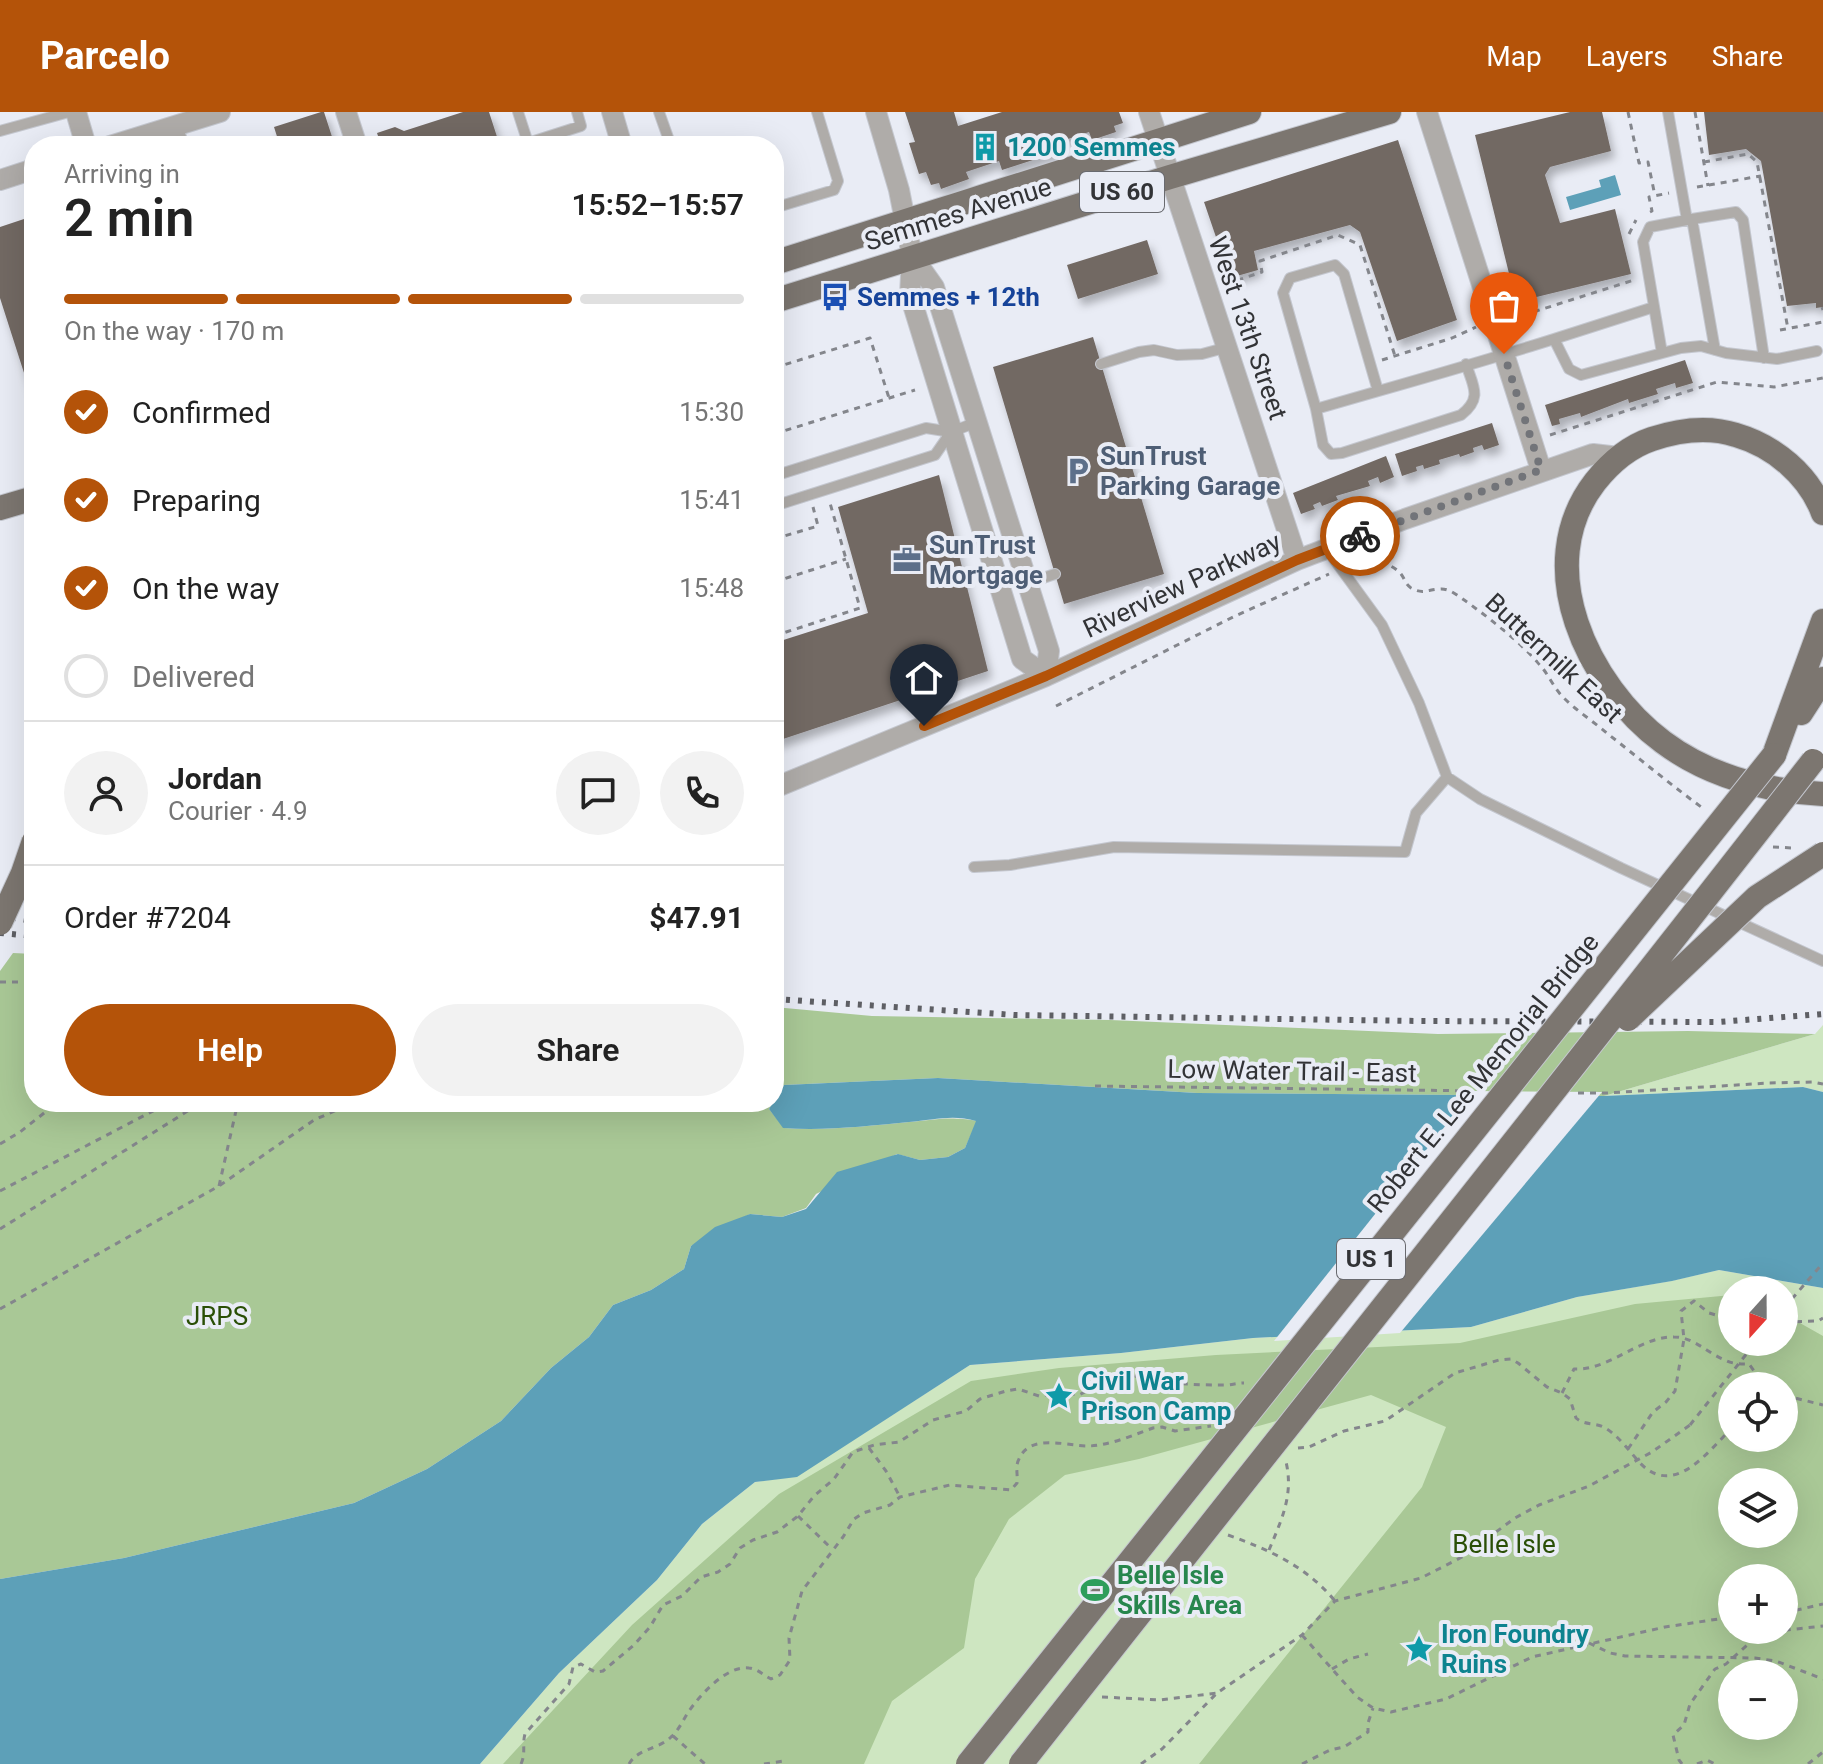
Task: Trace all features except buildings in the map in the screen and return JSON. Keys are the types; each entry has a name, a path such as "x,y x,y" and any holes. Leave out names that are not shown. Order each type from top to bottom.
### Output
{"main road":[{"name":"Semmes Avenue","path":"784,260 1249,112"},
{"name":"Semmes Avenue","path":"784,298 1389,112"},
{"path":"1823,513 1812,492 1784,460 1750,439 1727,432 1697,430 1671,433 1637,444 1619,457 1588,491 1576,513 1566,548 1567,584 1572,605 1594,663 1632,714 1661,740 1699,765 1763,787 1823,794"},
{"path":"0,508 24,501"},
{"path":"1774,755 1823,621"},
{"name":"US 1","path":"1774,755 1823,679"},
{"name":"US 1","path":"1021,1764 1386,1300 1565,1087 1818,754"},
{"name":"Robert E. Lee Memorial Bridge","path":"968,1764 1774,755"},
{"path":"1565,1087 1732,918 1783,878 1823,854"},
{"path":"0,923 24,870"}],"street":[{"path":"76,112 83,136"},
{"path":"142,136 220,112"},
{"path":"346,112 354,136"},
{"path":"612,112 619,136"},
{"path":"876,112 912,256 910,295 951,432 1022,659 1046,676 1049,651 934,287 912,256"},
{"name":"West 13th Street","path":"1149,112 1297,560"},
{"path":"1427,112 1541,470"},
{"path":"0,180 24,172"},
{"name":"Riverview Parkway","path":"784,784 1046,676 1326,548 1541,470 1593,454 1619,457"}],"lane":[{"path":"0,131 69,112"},
{"path":"518,112 526,136"},
{"path":"550,136 581,126 577,112"},
{"path":"659,112 667,136"},
{"path":"784,205 834,190 838,181 817,112"},
{"path":"1668,112 1715,350"},
{"path":"177,125 181,136"},
{"path":"1662,353 1643,242 1645,232 1650,227 1736,212 1743,220 1764,358"},
{"path":"1378,391 1344,274 1335,265 1290,278 1283,293 1323,445 1331,454 1461,415 1471,407 1476,394 1466,364"},
{"path":"1316,409 1654,307"},
{"path":"1554,339 1569,369 1581,375 1701,346 1777,359 1817,351"},
{"path":"1101,364 1139,352 1154,350 1177,355 1202,354 1228,347"},
{"path":"784,473 926,428 951,432 977,422"},
{"path":"784,503 935,455 951,432"},
{"path":"1326,548 1382,625 1419,703 1447,777 1480,799 1823,961"},
{"path":"1028,583 1055,574"},
{"path":"914,696 924,726"},
{"path":"974,867 1010,865 1114,847 1405,852 1416,813 1447,777"}],"path":[{"path":"1628,112 1639,163 1648,162 1655,196"},
{"path":"1695,112 1708,186"},
{"path":"1704,162 1748,154 1757,162 1788,329"},
{"path":"1693,188 1761,176"},
{"path":"1629,237 1633,223 1652,211 1649,197 1673,192"},
{"path":"1504,321 1635,280"},
{"path":"1780,330 1823,322"},
{"path":"1384,371 1380,361 1476,327"},
{"path":"784,365 870,338 889,398"},
{"path":"1550,435 1717,382 1774,387 1823,378"},
{"path":"784,431 915,390"},
{"path":"784,536 818,526 813,507 829,501 860,608 784,633"},
{"path":"784,579 846,559"},
{"name":"Buttermilk East","path":"1056,706 1235,616 1333,572 1345,574 1361,563 1376,562 1391,565 1415,590 1427,593 1450,590 1516,640 1542,667 1561,695 1580,712 1706,810"},
{"path":"1767,846 1797,848"},
{"path":"0,982 24,982"},
{"path":"1565,1087 1606,1093 1769,1083 1823,1084"},
{"name":"Low Water Trail - East","path":"1095,1086 1488,1091"},
{"path":"0,1144 45,1112"},
{"path":"0,1191 151,1112"},
{"path":"0,1229 186,1112"},
{"path":"219,1186 236,1112"},
{"path":"0,1309 219,1186 314,1120 332,1112"},
{"path":"1798,1292 1823,1263"},
{"path":"1627,1449 1653,1412 1675,1391 1684,1339 1681,1311 1694,1301 1718,1316"},
{"path":"1798,1322 1823,1318"},
{"path":"1562,1393 1574,1369 1586,1370 1676,1336 1700,1344 1722,1360 1749,1364 1755,1372"},
{"path":"1141,1764 1162,1749 1217,1693 1302,1635 1335,1601 1421,1578 1462,1557 1515,1518 1539,1505 1589,1486 1645,1456 1690,1425 1745,1356"},
{"path":"521,1764 525,1734 569,1684 576,1664 599,1673 603,1671 634,1645 663,1605 682,1596 701,1577 730,1564 740,1548 777,1532 798,1516 814,1496 834,1479 849,1455 899,1442 933,1420 966,1411 980,1399 1006,1391 1018,1389 1039,1396 1079,1395 1092,1388 1113,1386 1129,1374 1167,1382 1248,1384"},
{"path":"1798,1399 1823,1405"},
{"path":"869,1448 900,1497"},
{"path":"1269,1550 1288,1498 1289,1483 1282,1452"},
{"path":"798,1516 832,1549"},
{"path":"1217,1531 1269,1550 1303,1569 1335,1601"},
{"path":"1798,1610 1823,1604"},
{"path":"1302,1635 1357,1697 1373,1708 1391,1712 1446,1699 1532,1657 1665,1627 1718,1619"},
{"path":"1682,1764 1673,1735 1684,1725 1685,1715 1695,1695 1715,1669 1753,1640 1778,1631 1823,1626"},
{"path":"1588,1643 1625,1656 1733,1657 1776,1661 1823,1679"},
{"path":"1332,1669 1349,1659 1368,1654"},
{"path":"1100,1697 1160,1700 1217,1693"},
{"path":"1302,1764 1330,1750 1344,1747 1368,1732 1373,1708"},
{"path":"673,1736 705,1764"},
{"path":"1808,1764 1823,1752"},
{"path":"1697,1764 1707,1760 1715,1764"},
{"path":"764,1764 784,1761"}],"green space":[{"name":"JRPS","path":"13,953 24,954 24,1112 771,1112 784,1128 815,1129 950,1119 977,1121 965,1148 948,1157 920,1160 897,1154 816,1194 806,1208 782,1217 750,1214 691,1246 684,1269 651,1290 613,1305 589,1337 551,1368 501,1421 427,1469 354,1503 124,1558 0,1579 0,971"},
{"path":"784,1008 872,1016 1110,1020 1438,1034 1688,1031 1815,1034 1604,1096 1197,1093 938,1078 784,1085"},
{"path":"1823,1025 1823,1092 1803,1087 1604,1096 1815,1034"},
{"name":"Belle Isle","path":"1719,1270 1754,1276 1718,1276 1718,1356 1798,1356 1798,1284 1823,1288 1823,1764 480,1764 559,1673 657,1580 702,1524 755,1482 797,1476 970,1365 1253,1338 1471,1327 1577,1297"},
{"name":"Belle Isle","path":"1718,1296 1718,1356 1798,1356 1798,1322 1823,1336 1823,1764 1199,1764 1422,1487 1446,1427 1371,1395 1139,1459 1065,1475 1009,1519 975,1579 964,1648 892,1701 864,1764 503,1764 632,1625 779,1494 971,1381 1059,1368 1216,1355 1460,1343 1635,1304"}],"water":[{"path":"1615,175 1621,195 1570,210 1566,197 1601,187 1599,180"},
{"path":"938,1078 1197,1093 1604,1096 1803,1087 1823,1092 1823,1288 1798,1284 1798,1276 1754,1276 1719,1270 1577,1297 1471,1327 1253,1338 970,1365 797,1477 755,1482 702,1524 657,1580 559,1673 480,1764 0,1764 0,1579 124,1558 354,1503 427,1469 501,1421 551,1368 589,1337 613,1305 651,1290 684,1269 691,1246 715,1227 750,1214 782,1217 806,1209 837,1172 898,1154 920,1160 948,1157 965,1148 976,1121 951,1118 846,1128 783,1128 771,1112 784,1112 784,1085"}],"pier":[{"path":"1473,1091 1602,1092 1400,1333 1274,1341"}],"railway":[{"path":"0,916 24,920"},
{"path":"0,933 24,935"},
{"path":"784,1000 1015,1015 1420,1021 1718,1022 1823,1014"}],"way so far":[{"path":"1360,536 1541,470 1504,354"}],"place":[{"name":"1200 Semmes","path":"985,147"},
{"name":"Semmes + 12th","path":"835,297"},
{"name":"SunTrust Parking Garage","path":"1078,471"},
{"name":"SunTrust Mortgage","path":"907,560"},
{"name":"Civil War Prison Camp","path":"1059,1396"},
{"name":"Belle Isle Skills Area","path":"1095,1590"},
{"name":"Iron Foundry Ruins","path":"1419,1649"}],"route":[{"path":"924,726 1046,676 1297,560 1360,536"}]}
